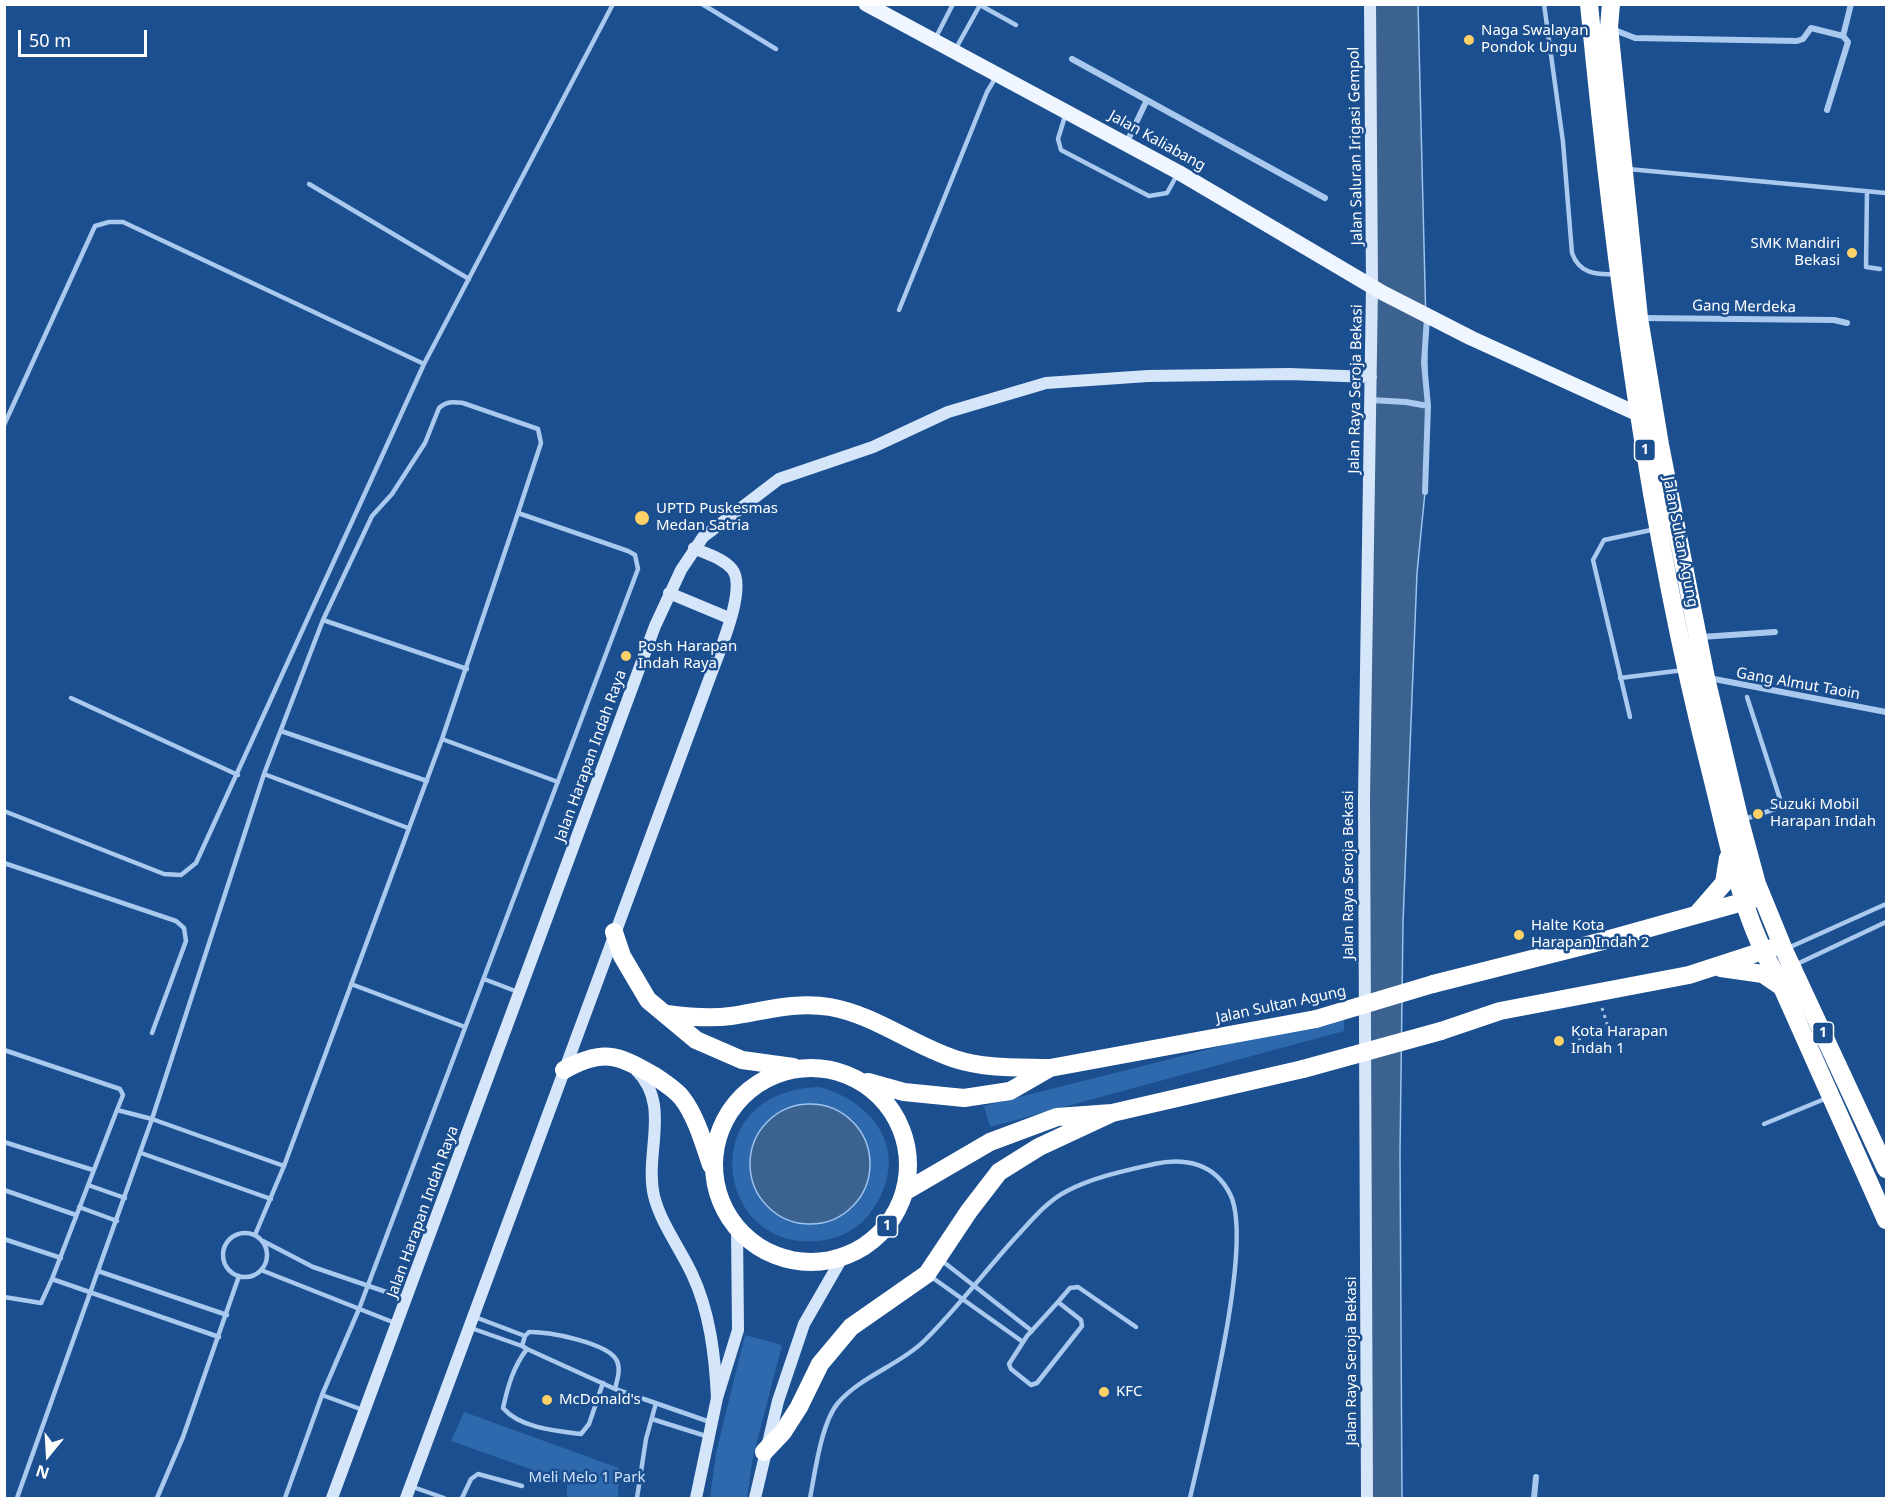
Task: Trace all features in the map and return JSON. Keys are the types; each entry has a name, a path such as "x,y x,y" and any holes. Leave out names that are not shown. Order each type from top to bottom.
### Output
{"highway":[{"name":"Jalan Sultan Agung","path":"1589,4 1660,445 1697,637 1740,821 1762,951 1782,987 1833,1096 1887,1220"},
{"name":"Jalan Sultan Agung","path":"1611,4 1609,27 1619,274 1660,529 1687,670 1729,854 1783,947 1887,1169"},
{"path":"1695,916 1724,883 1729,854"},
{"name":"Jalan Sultan Agung","path":"857,1079 904,1092 964,1098 1010,1091 1050,1068 1316,1019 1433,984 1754,899"},
{"path":"615,932 632,977 648,1000 696,1040 742,1060 803,1068"},
{"path":"906,1191 990,1142 1057,1117 1112,1113 1303,1069 1440,1031 1500,1011 1713,968 1762,951 1783,947"},
{"path":"1713,968 1740,969 1763,974 1782,987"},
{"path":"667,1014 704,1018 796,1005 829,1007 867,1017 954,1059 982,1065 1050,1068"},
{"path":"564,1070 583,1059 603,1056 626,1059 659,1079 682,1097 703,1141 713,1170"},
{"name":"1","path":"803,1068 828,1069 857,1079 881,1097 900,1125 909,1158 906,1191 897,1213 882,1232 864,1248 842,1258 814,1263 786,1259 759,1247 737,1229 720,1201 713,1170 717,1138 728,1112 746,1092 769,1076 803,1068"},
{"path":"764,1452 783,1431 799,1407 820,1364 851,1327 927,1274 969,1211 999,1172 1039,1148 1112,1113"}],"main road":[{"name":"Jalan Kaliabang","path":"866,4 1178,172 1377,290 1427,316 1640,415"},
{"path":"1640,415 1660,445"}],"street":[{"name":"Jalan Saluran Irigasi Gempol","path":"1370,4 1377,290"},
{"path":"1843,36 1851,4"},
{"path":"1609,27 1635,38 1797,41 1803,39 1811,28 1843,36 1848,42 1827,110"},
{"path":"1072,59 1146,102 1325,198"},
{"path":"1126,144 1146,102"},
{"name":"Jalan Raya Seroja Bekasi","path":"1367,1498 1364,798 1373,401 1371,377 1377,290"},
{"path":"1425,492 1428,406 1424,363 1427,316"},
{"name":"Gang Merdeka","path":"1639,318 1834,320 1847,323"},
{"name":"Jalan Harapan Indah Raya","path":"332,1498 648,644 669,593 694,548 713,527 779,479 873,447 948,412 1046,383 1189,375 1371,377"},
{"path":"1373,401 1406,402 1428,406"},
{"path":"409,1492 737,595 737,576 726,563 694,548"},
{"path":"669,593 729,618"},
{"path":"1697,637 1774,632"},
{"name":"Gang Almut Taoin","path":"1706,678 1887,712"},
{"path":"626,1059 652,1089 656,1104 651,1174 654,1195 659,1211 693,1275 708,1321 715,1364 717,1398"},
{"path":"696,1498 717,1398 738,1330 737,1229"},
{"path":"755,1498 764,1452 804,1324 842,1258"},
{"path":"1534,1498 1536,1477"}],"lane":[{"path":"4,811 164,874 181,875 187,872 202,853 424,364 613,4"},
{"path":"702,4 776,49"},
{"path":"935,41 954,4"},
{"path":"1544,4 1563,142 1572,253 1575,262 1588,272 1597,275 1619,274"},
{"path":"954,53 980,5 1016,25"},
{"path":"898,310 987,92 997,76"},
{"path":"1067,111 1060,127 1059,146 1061,150 1087,165 1149,196 1167,193 1178,172"},
{"path":"1614,170 1887,194"},
{"path":"309,184 469,279"},
{"path":"1867,191 1866,267 1880,269"},
{"path":"4,425 95,226 109,222 123,222 424,364"},
{"path":"17,1498 88,1293 141,1153 264,774 323,620 372,516 392,494 425,443 439,408 451,401 538,429 541,443 467,669 427,781 284,1166 255,1235"},
{"path":"285,1498 322,1395 359,1309 638,568 635,555 628,551 518,513"},
{"path":"1630,717 1593,560 1604,540 1660,529"},
{"path":"323,620 467,669"},
{"path":"1620,678 1687,670"},
{"path":"1740,821 1775,809 1780,799 1747,697"},
{"path":"71,698 238,775"},
{"path":"280,731 427,781"},
{"path":"442,739 558,782"},
{"path":"264,774 408,828"},
{"path":"4,863 176,921 184,928 186,941 152,1033"},
{"path":"1783,947 1887,904"},
{"path":"1792,966 1887,922"},
{"path":"484,979 519,993"},
{"path":"351,984 465,1027"},
{"path":"4,1050 120,1089 123,1095 61,1258 41,1303 4,1297"},
{"path":"1764,1124 1833,1096"},
{"path":"117,1110 152,1119 284,1166"},
{"path":"4,1142 93,1170"},
{"path":"141,1153 271,1199"},
{"path":"810,1498 828,1421 838,1403 888,1364 921,1343 1034,1217 1065,1192 1109,1175 1162,1162 1193,1161 1215,1172 1231,1196 1237,1224 1232,1298 1190,1498"},
{"path":"88,1185 125,1198"},
{"path":"4,1190 76,1215"},
{"path":"79,1207 117,1221"},
{"path":"263,1241 267,1256 261,1270 255,1275 239,1276 225,1265 224,1247 237,1234 255,1235 313,1267 406,1299"},
{"path":"4,1239 61,1258"},
{"path":"939,1258 1032,1331"},
{"path":"261,1270 398,1323"},
{"path":"98,1271 227,1315"},
{"path":"927,1274 963,1297 1023,1342"},
{"path":"157,1498 183,1437 239,1276"},
{"path":"52,1279 219,1337"},
{"path":"1058,1302 1081,1320 1082,1326 1034,1384 1029,1384 1009,1366 1023,1342 1070,1288 1078,1287 1136,1327"},
{"path":"473,1322 525,1336"},
{"path":"473,1322 615,1389 712,1423"},
{"path":"603,1383 589,1424 581,1434 538,1427 510,1417 503,1408 507,1387 516,1363 525,1348 525,1336 529,1332 564,1336 586,1342 612,1356 617,1361 619,1374 615,1389"},
{"path":"322,1395 365,1411"},
{"path":"637,1498 656,1403"},
{"path":"652,1419 709,1437"},
{"path":"462,1498 471,1479 478,1474 522,1486"},
{"path":"409,1492 444,1498"}],"path":[{"path":"1578,1039 1609,1030 1598,992"}],"green space":[{"path":"1344,1015 1344,1031 990,1127 984,1106"},
{"path":"820,1087 839,1094 855,1104 869,1115 880,1129 887,1145 889,1163 886,1181 874,1209 856,1227 841,1235 825,1240 788,1239 760,1225 741,1201 733,1172 736,1142 750,1115 778,1095","holes":["751,1152 870,1168 866,1185 858,1200 847,1213 839,1218 824,1222 786,1217 769,1209 758,1195 751,1170"]},
{"path":"745,1335 782,1345 753,1457 747,1498 710,1498 716,1453"},
{"name":"Meli Melo 1 Park","path":"464,1412 619,1468 618,1498 567,1498 567,1482 451,1441"}],"shaded area":[{"path":"1418,4 1428,406 1425,492 1417,573 1403,922 1400,1152 1402,1498 1366,1498 1370,5"},
{"path":"810,1104 833,1109 852,1122 865,1141 870,1164 865,1187 852,1206 833,1219 810,1224 787,1219 768,1206 755,1187 750,1164 755,1141 768,1122 787,1109"}],"place":[{"name":"Naga Swalayan Pondok Ungu","path":"1469,40"},
{"name":"SMK Mandiri Bekasi","path":"1852,253"},
{"name":"UPTD Puskesmas Medan Satria","path":"642,518"},
{"name":"Posh Harapan Indah Raya","path":"626,656"},
{"name":"Suzuki Mobil Harapan Indah","path":"1758,814"},
{"name":"Halte Kota Harapan Indah 2","path":"1519,935"},
{"name":"Kota Harapan Indah 1","path":"1559,1041"},
{"name":"KFC","path":"1104,1392"},
{"name":"McDonald's","path":"547,1400"}]}
